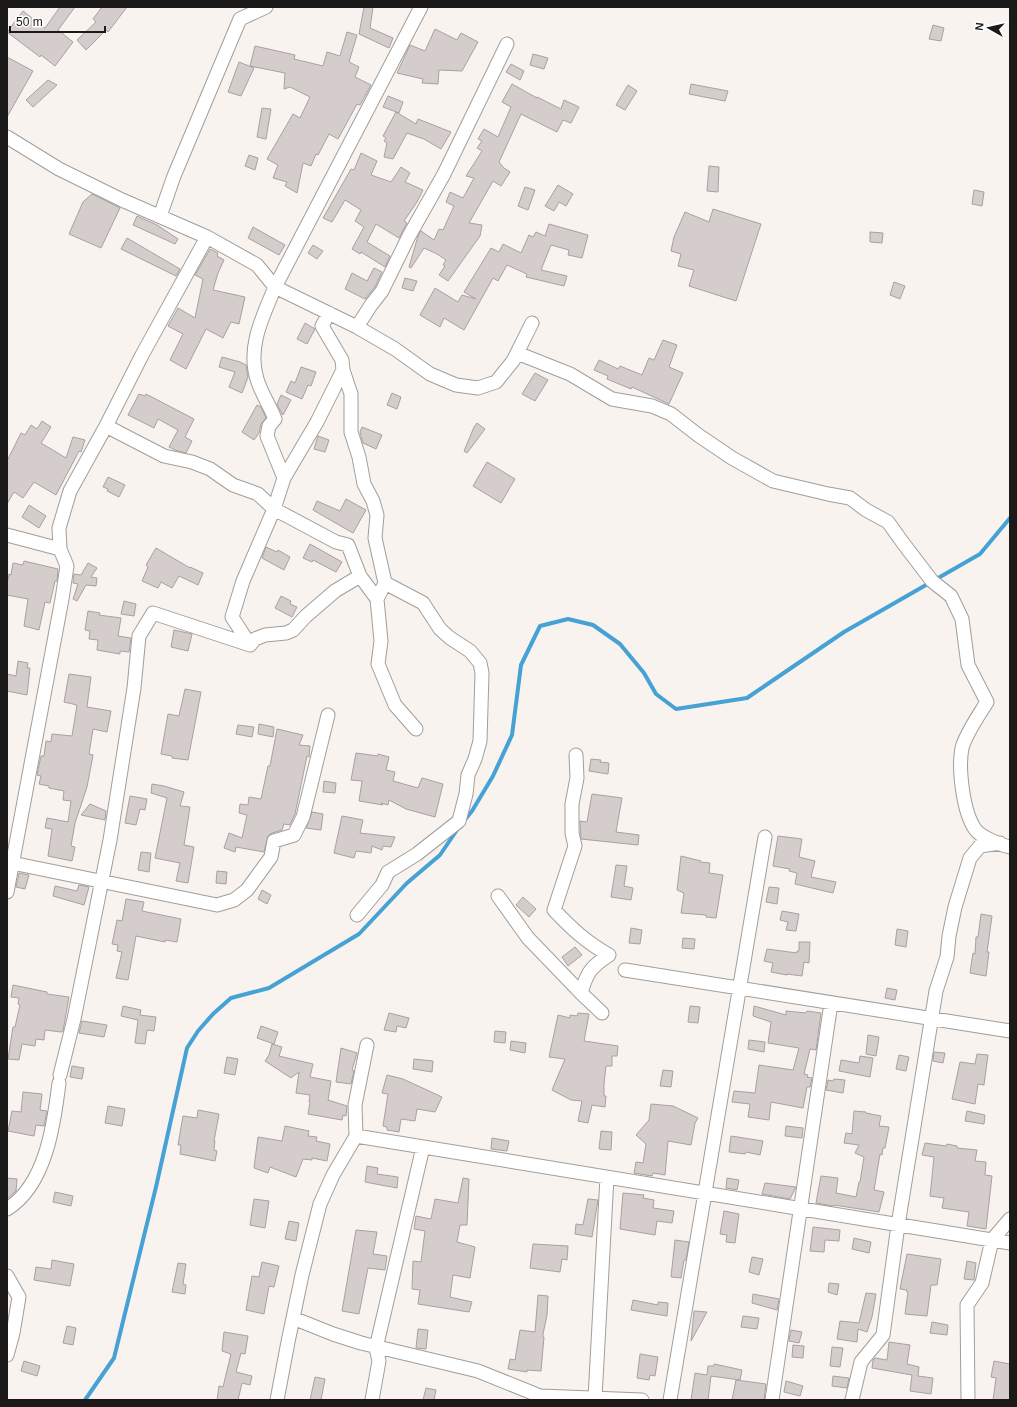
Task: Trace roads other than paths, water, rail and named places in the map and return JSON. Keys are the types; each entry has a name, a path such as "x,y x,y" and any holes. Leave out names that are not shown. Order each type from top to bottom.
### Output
{"street":[{"path":"160,216 174,176 240,19 266,7"},
{"path":"284,478 267,436 269,426 275,419 258,380 253,360 259,324 276,287 421,7"},
{"path":"357,327 382,291 409,236 444,174 507,44"},
{"path":"7,137 60,169 207,237 257,265 276,287 357,327 395,349 430,374 456,385 478,388 496,382 513,361 532,323"},
{"path":"7,892 10,862 62,599 67,566 60,549 59,528 70,491 207,237"},
{"path":"328,313 322,326 342,360 343,370 351,394 352,432 364,484 373,501 377,515 375,538 385,583 377,599"},
{"path":"517,353 570,374 612,398 652,406 671,414 732,458 773,481 850,498 866,510 888,522 932,581 951,596 962,619 968,665 987,702 962,747 960,765 964,804 975,830 997,844 1010,847"},
{"path":"250,645 232,617 243,580 274,509 284,478 317,422 343,370"},
{"path":"106,426 164,456 192,462 210,469 233,484 258,494 274,509 336,542 348,545 360,576 377,599 381,642 378,664 395,705 416,729"},
{"path":"7,535 60,549"},
{"path":"250,645 255,639 265,635 286,633 293,630 306,616 335,591 360,576"},
{"path":"357,915 382,885 388,872 417,854 460,821 466,794 468,775 480,742 482,673 480,663 470,651 450,638 440,629 423,603 385,583"},
{"path":"7,1209 15,1204 27,1190 42,1165 54,1120 60,1079 74,1019 114,812 134,688 139,636 153,614 250,645"},
{"path":"10,862 217,904 234,900 246,890 270,857 274,841 294,834 303,817 328,715"},
{"path":"576,755 577,778 572,804 572,833 575,846 554,910 570,928 591,945 608,955 594,965 586,978 581,993"},
{"path":"670,1400 764,836"},
{"path":"852,1400 861,1362 883,1335 898,1225 936,991 947,957 949,936 955,908 970,858 980,846 1010,842"},
{"path":"498,896 528,938 602,1013"},
{"path":"626,970 1010,1031"},
{"path":"772,1400 831,1003"},
{"path":"277,1400 302,1275 320,1204 333,1175 356,1136 355,1105 367,1045"},
{"path":"356,1136 1010,1243"},
{"path":"372,1400 380,1361 376,1348 423,1147"},
{"path":"594,1398 607,1177"},
{"path":"968,1400 967,1305 982,1283 992,1240 1010,1219"},
{"path":"7,1276 19,1297 13,1333 7,1355"},
{"path":"293,1318 333,1334 376,1348 478,1371 540,1396 642,1400"}],"waterway":[{"path":"463,822 472,811 493,776 512,735 521,665 540,626 568,619 593,625 620,644 644,673 656,694 676,709 747,698 844,632 980,554 1010,518"},
{"path":"85,1400 114,1358 156,1187 187,1048 198,1031 213,1014 231,998 269,988 359,934 407,883 440,855 459,827"}]}
